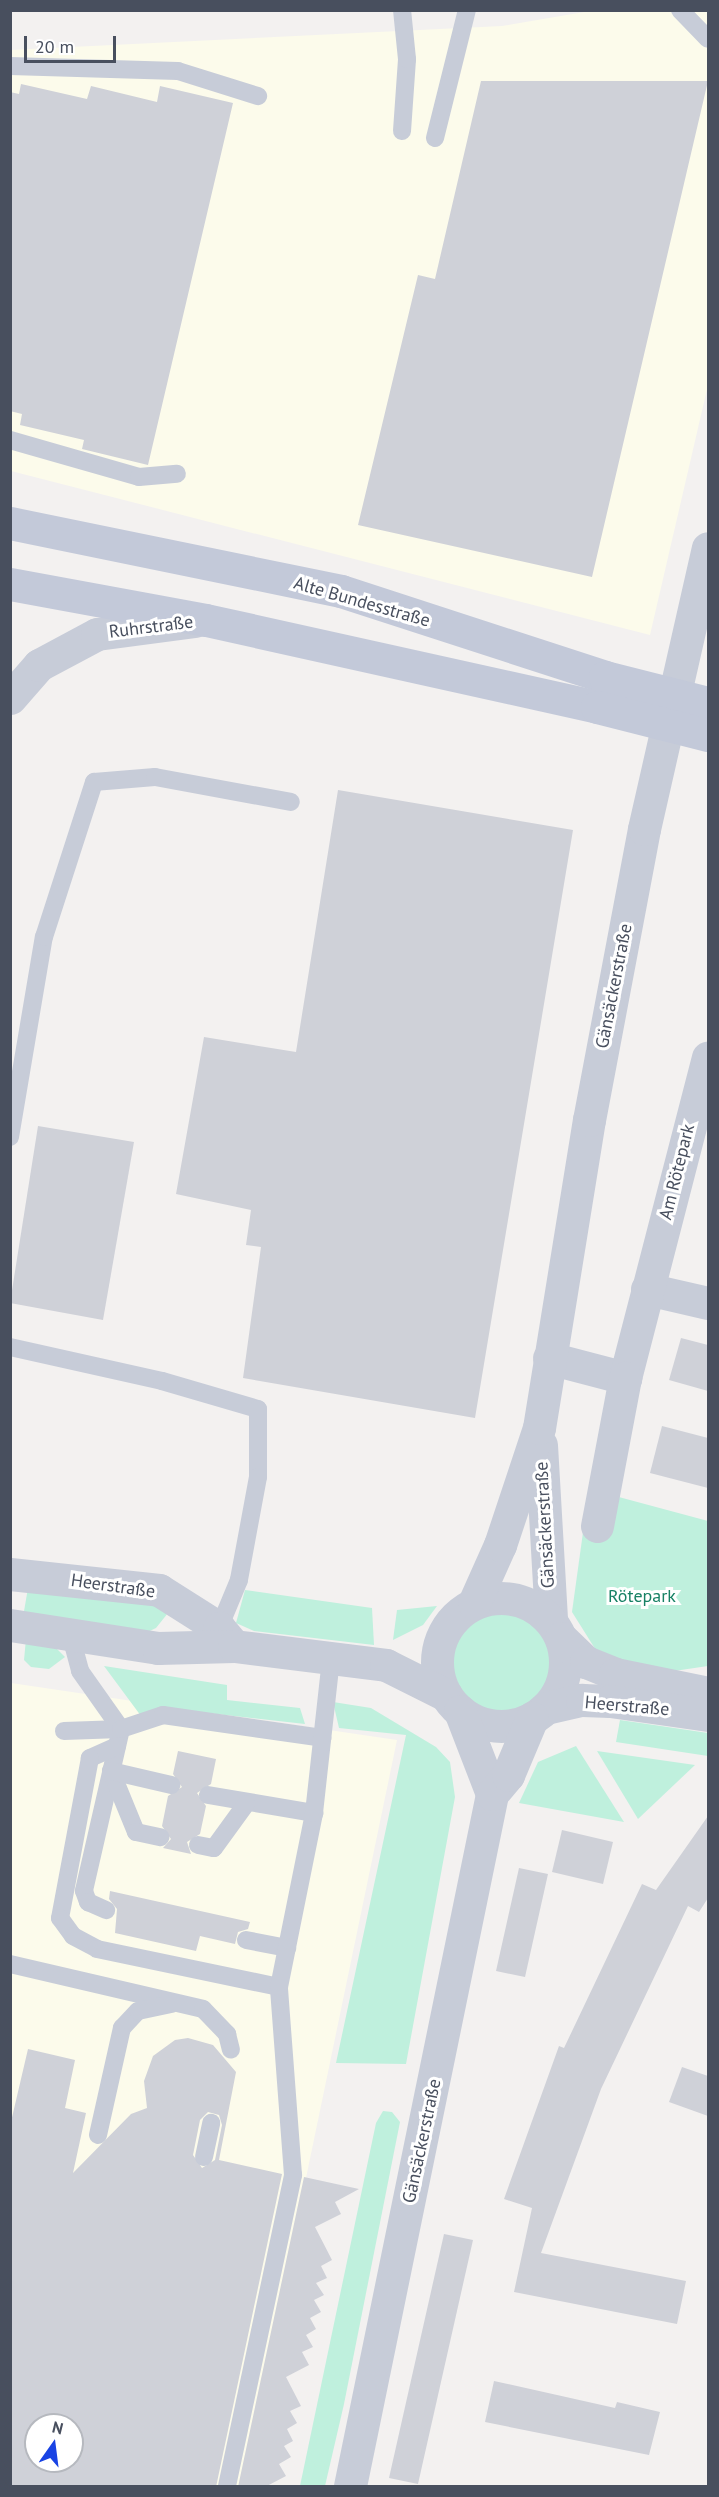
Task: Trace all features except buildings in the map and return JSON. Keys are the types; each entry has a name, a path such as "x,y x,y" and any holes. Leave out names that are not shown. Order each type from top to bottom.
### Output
{"main road":[{"name":"Alte Bundesstraße","path":"10,523 341,591 601,692"},
{"name":"Alte Bundesstraße","path":"10,584 601,692 708,703"},
{"path":"601,692 708,735"}],"street":[{"name":"Gänsäckerstraße","path":"474,1603 500,1545 540,1428 549,1358 644,829 708,548"},
{"name":"Ruhrstraße","path":"10,698 39,665 97,634 206,620"},
{"name":"Am Rötepark","path":"597,1526 625,1378 708,1058"},
{"path":"648,1289 708,1303"},
{"path":"549,1358 625,1378"},
{"name":"Gänsäckerstraße","path":"540,1428 556,1630"},
{"name":"Heerstraße","path":"10,1575 159,1590 226,1637"},
{"path":"453,1703 499,1726 539,1713 564,1678 556,1630 536,1607 512,1598 474,1603 456,1616 444,1633 437,1667 492,1794"},
{"name":"Heerstraße","path":"10,1625 158,1648 226,1637 331,1659 386,1665 453,1703"},
{"name":"Heerstraße","path":"556,1630 586,1662 615,1674 708,1693"},
{"path":"386,1665 444,1633"},
{"name":"Heerstraße","path":"539,1713 610,1701 708,1715"},
{"name":"Gänsäckerstraße","path":"350,2487 492,1794 507,1775 539,1713"}],"lane":[{"path":"402,10 407,59 402,131"},
{"path":"435,138 467,10"},
{"path":"681,10 708,39"},
{"path":"10,66 178,71 258,96"},
{"path":"10,440 139,477 177,474"},
{"path":"10,1137 44,937 94,782 155,777 291,802"},
{"path":"10,1347 162,1381 258,1409 258,1477 226,1637"},
{"path":"70,1633 80,1671 119,1737 84,1891 88,1902 106,1910"},
{"path":"227,2487 293,2175 279,1987 314,1813 331,1659"},
{"path":"279,1987 97,1949 73,1936 60,1918 90,1758 119,1737 163,1715 322,1738"},
{"path":"64,1731 119,1737"},
{"path":"111,1771 171,1785"},
{"path":"111,1771 136,1832 160,1837"},
{"path":"208,1794 246,1804 314,1813"},
{"path":"198,1845 214,1848 246,1804"},
{"path":"246,1940 287,1948"},
{"path":"10,1964 203,2009 227,2034 231,2050"},
{"path":"98,2135 122,2028 138,2011 177,2003"},
{"path":"204,2157 211,2123"}],"shaded area":[{"path":"590,11 708,11 708,385 650,635 11,471 10,50 502,26"},
{"path":"11,1683 397,1740 242,2486 11,2486"}],"green space":[{"name":"Rötepark","path":"589,1489 708,1521 708,1666 674,1671 599,1655 572,1612"},
{"path":"28,1588 152,1603 168,1613 156,1628 135,1638 23,1617"},
{"path":"245,1590 372,1608 374,1645 254,1631 236,1623"},
{"path":"437,1606 423,1625 393,1640 397,1610"},
{"path":"501,1612 529,1620 543,1634 551,1662 543,1690 529,1704 501,1712 473,1704 459,1690 451,1662 459,1634 473,1620"},
{"path":"26,1639 51,1643 65,1657 49,1669 31,1667 24,1660"},
{"path":"104,1666 227,1685 227,1700 300,1708 305,1724 163,1708 141,1716"},
{"path":"333,1702 371,1708 436,1747 450,1762 455,1797 406,2064 336,2063 406,1735 339,1728"},
{"path":"620,1720 708,1733 708,1756 616,1742"},
{"path":"576,1746 624,1822 519,1803 538,1762"},
{"path":"597,1751 695,1765 638,1819"},
{"path":"383,2111 392,2112 400,2122 344,2404 325,2486 300,2486 376,2123"}]}
